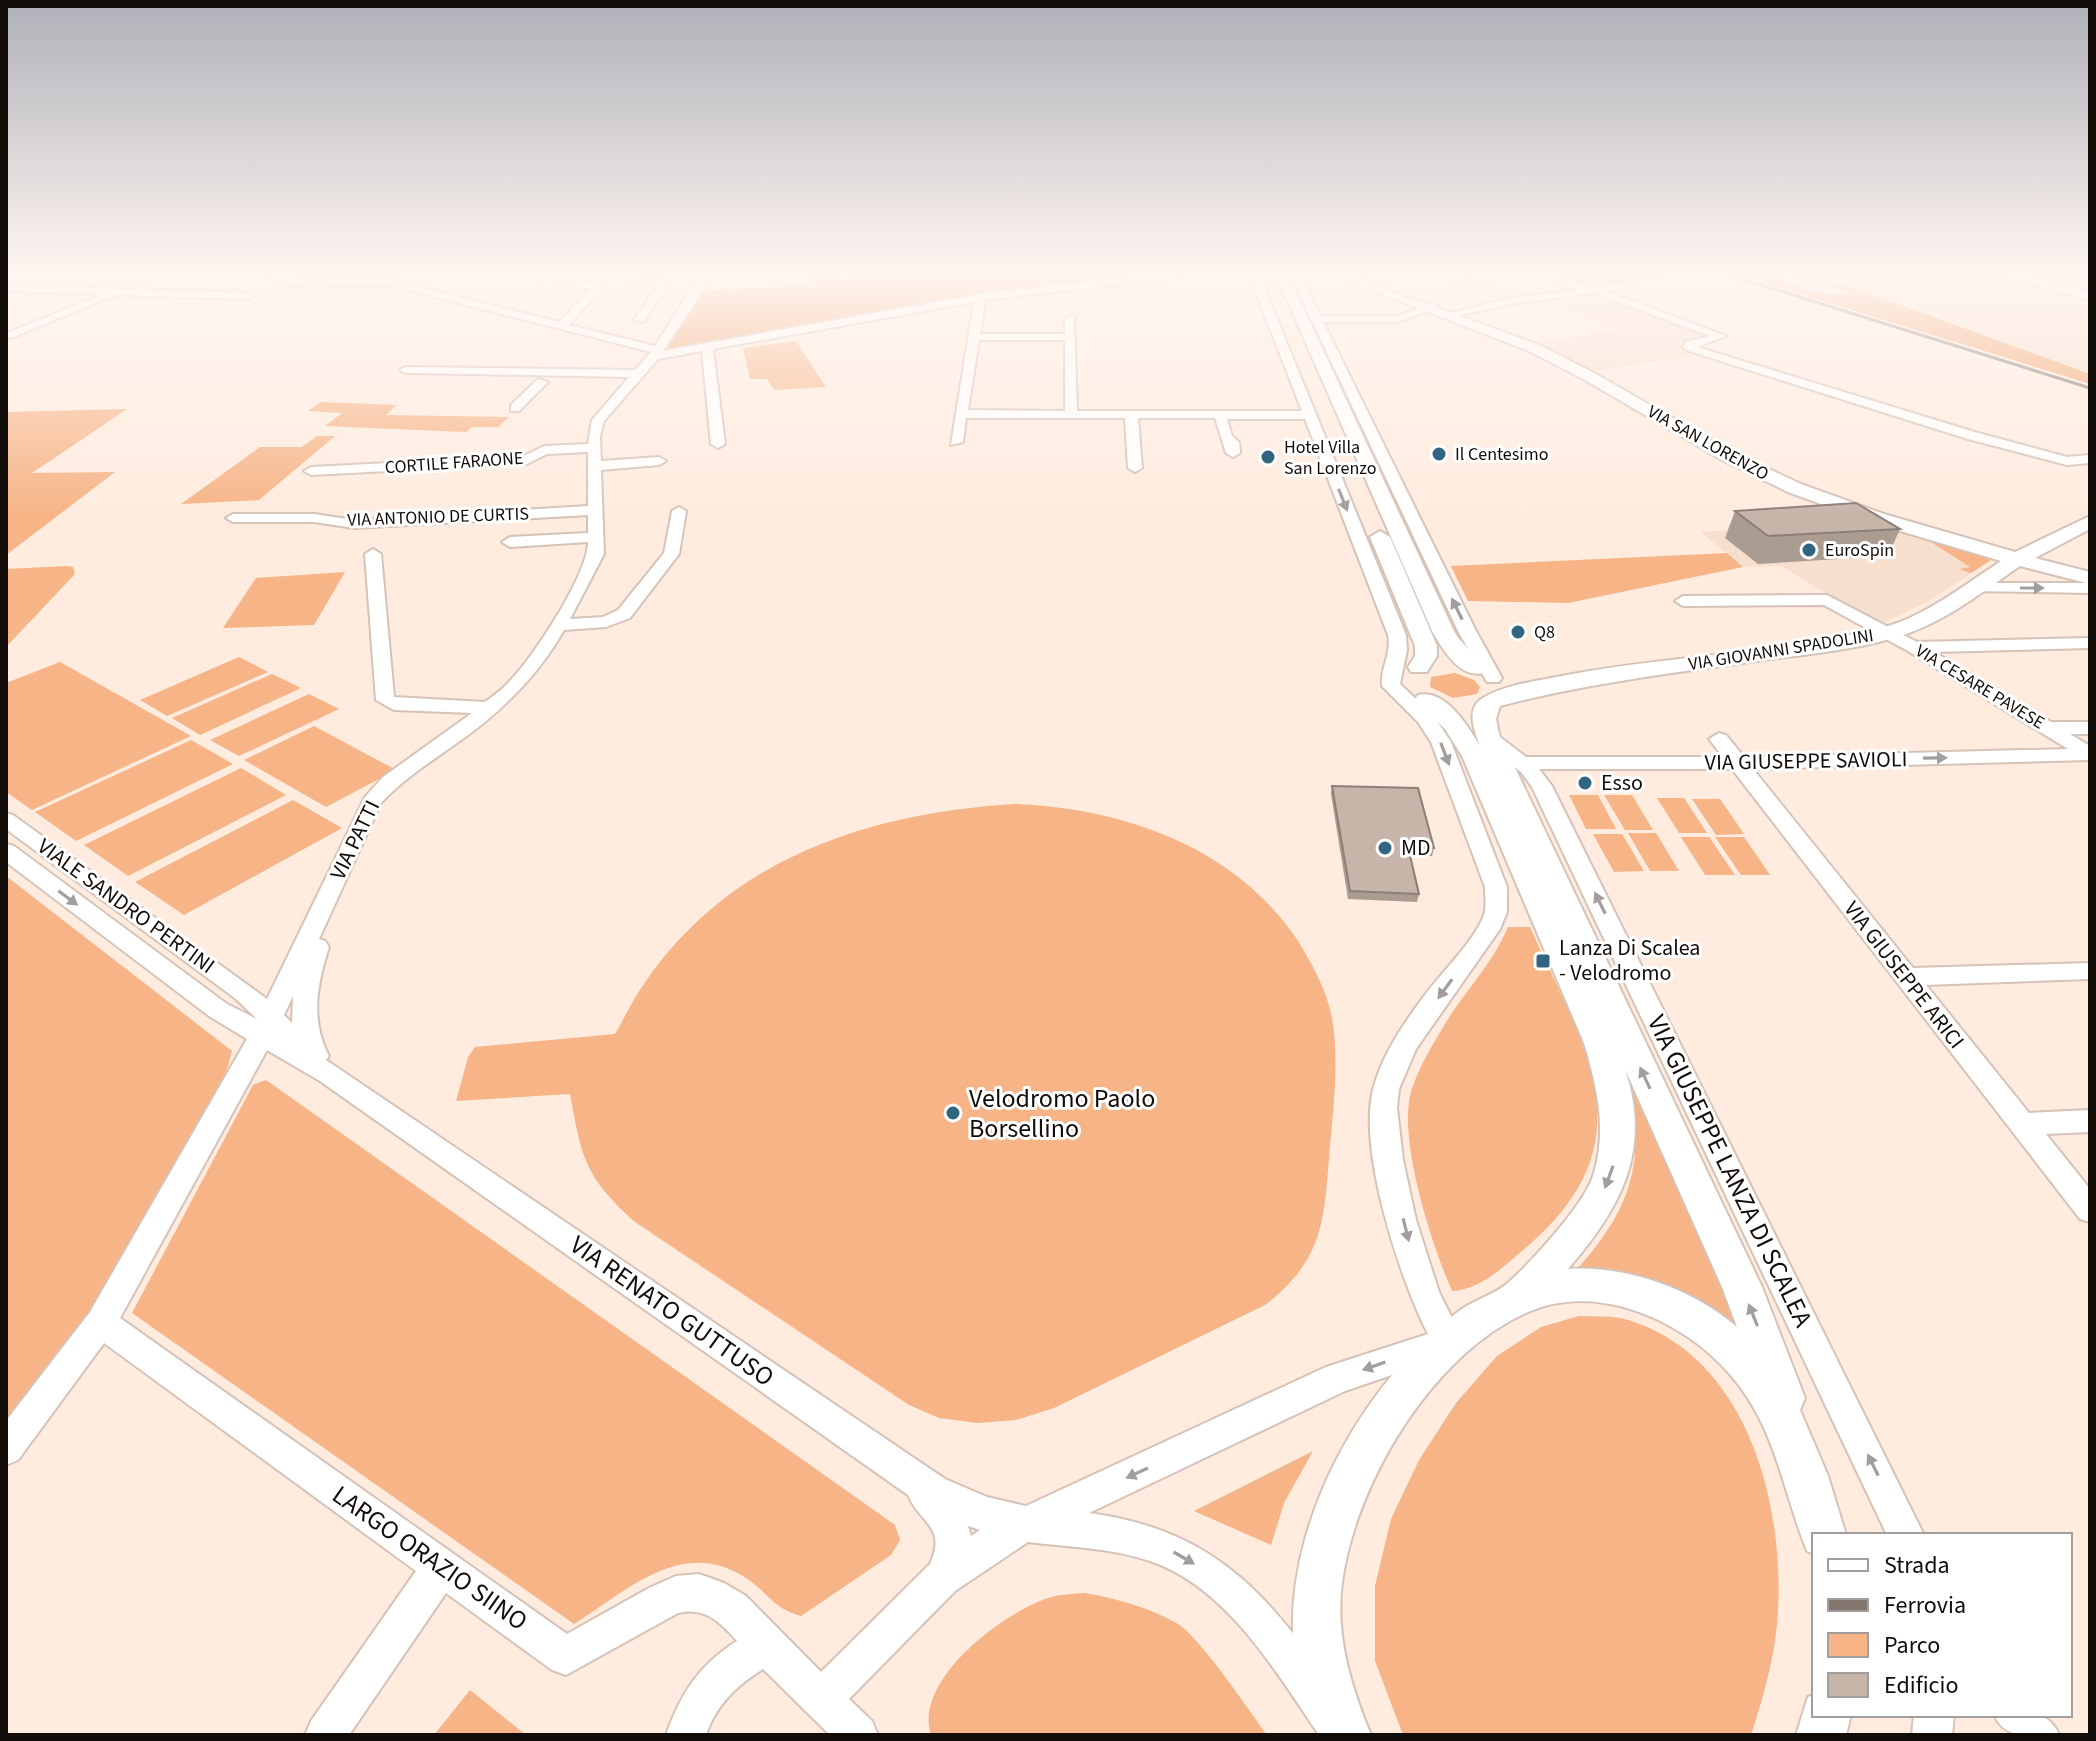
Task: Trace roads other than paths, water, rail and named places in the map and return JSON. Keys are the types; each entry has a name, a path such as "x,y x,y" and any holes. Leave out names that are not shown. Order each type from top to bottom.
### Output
{"street":[{"path":"616,353 645,366"},
{"name":"VIA PATTI","path":"6,1448 101,1322 266,1027 379,791 490,708 523,679 584,582 596,554 595,457 598,420 654,353"},
{"path":"428,380 542,382 645,366 689,353"},
{"path":"708,353 718,444"},
{"path":"956,442 971,353"},
{"path":"1070,353 1071,414"},
{"path":"1285,353 1400,646 1390,676 1391,686 1425,718 1436,733 1496,887 1496,912 1488,929 1406,1045 1387,1086 1383,1103 1388,1149 1405,1229 1424,1292 1448,1342"},
{"path":"1301,353 1426,646 1426,656 1411,673 1409,683 1451,720 1466,740 1600,1043 1614,1087 1619,1121 1612,1174 1582,1227 1520,1297"},
{"name":"VIA GIUSEPPE LANZA DI SCALEA","path":"1317,353 1447,640 1489,691 1521,763 1537,777 1905,1533"},
{"name":"VIA GIUSEPPE LANZA DI SCALEA","path":"1333,353 1441,578 1742,1287 1777,1379 1817,1515"},
{"name":"VIA SAN LORENZO","path":"1544,353 1773,479 1854,508 2090,578"},
{"path":"1707,353 1973,436 2067,461 2090,459"},
{"path":"406,370 645,366"},
{"path":"515,408 542,382"},
{"path":"960,414 1309,415"},
{"path":"1131,415 1135,468"},
{"path":"1220,415 1226,438 1232,442 1233,453"},
{"name":"CORTILE FARAONE","path":"311,471 527,460 544,450 659,461"},
{"name":"VIA ANTONIO DE CURTIS","path":"233,518 314,518 354,524 595,510"},
{"path":"558,625 611,622 624,614 671,554 679,511"},
{"name":"VIA GIOVANNI SPADOLINI","path":"1489,691 1522,691 1888,633 1926,618 2019,558 2090,522"},
{"path":"510,542 595,537"},
{"name":"VIA GIUSEPPE LANZA DI SCALEA","path":"1405,546 1441,578"},
{"path":"373,554 385,700 394,704 490,708"},
{"path":"1372,572 1413,614"},
{"path":"1974,588 2090,588"},
{"name":"VIA CESARE PAVESE","path":"1683,601 1827,600 1914,647 2090,754"},
{"path":"1914,647 2090,643"},
{"path":"1419,667 1444,662 1489,691 1463,709 1426,700"},
{"path":"2047,728 2090,728"},
{"name":"VIA GIUSEPPE ARICI","path":"1719,739 2090,1210"},
{"name":"VIA GIUSEPPE SAVIOLI","path":"1521,763 1739,763 2090,754"},
{"name":"VIALE SANDRO PERTINI","path":"6,819 245,993"},
{"path":"1480,843 1512,843"},
{"name":"VIALE SANDRO PERTINI","path":"6,851 218,1010 266,1027"},
{"path":"327,1072 306,1035 305,995 312,962 347,858"},
{"path":"1906,977 2090,971"},
{"name":"VIA RENATO GUTTUSO","path":"245,993 266,1027 327,1072 933,1491 972,1510 1027,1524 1126,1538 1167,1548 1194,1563 1229,1590 1257,1618 1345,1735"},
{"path":"2022,1124 2090,1121"},
{"path":"1345,1735 1331,1702 1317,1630 1317,1599 1336,1518 1364,1454 1396,1403 1448,1342 1489,1312 1520,1297 1569,1285 1607,1287 1658,1301 1708,1329 1747,1363 1762,1384 1817,1515"},
{"name":"LARGO ORAZIO SIINO","path":"101,1322 215,1407 566,1656 662,1602 688,1592 719,1599 745,1621 766,1646"},
{"path":"821,1699 942,1578 1005,1534 1338,1378 1448,1342"},
{"path":"896,1467 934,1501 950,1523 956,1543 954,1558 942,1578"},
{"path":"325,1735 442,1566"},
{"path":"687,1733 702,1697 726,1668 766,1646 858,1735"},
{"path":"2016,1717 2039,1735"}],"railway":[{"path":"1979,353 2090,388"}],"place":[{"name":"Il Centesimo","path":"1439,454"},
{"name":"Hotel Villa San Lorenzo","path":"1268,457"},
{"name":"EuroSpin","path":"1809,550"},
{"name":"Q8","path":"1518,632"},
{"name":"Esso","path":"1585,783"},
{"name":"MD","path":"1385,848"},
{"name":"Lanza Di Scalea - Velodromo","path":"1543,961"},
{"name":"Velodromo Paolo Borsellino","path":"953,1113"}]}
